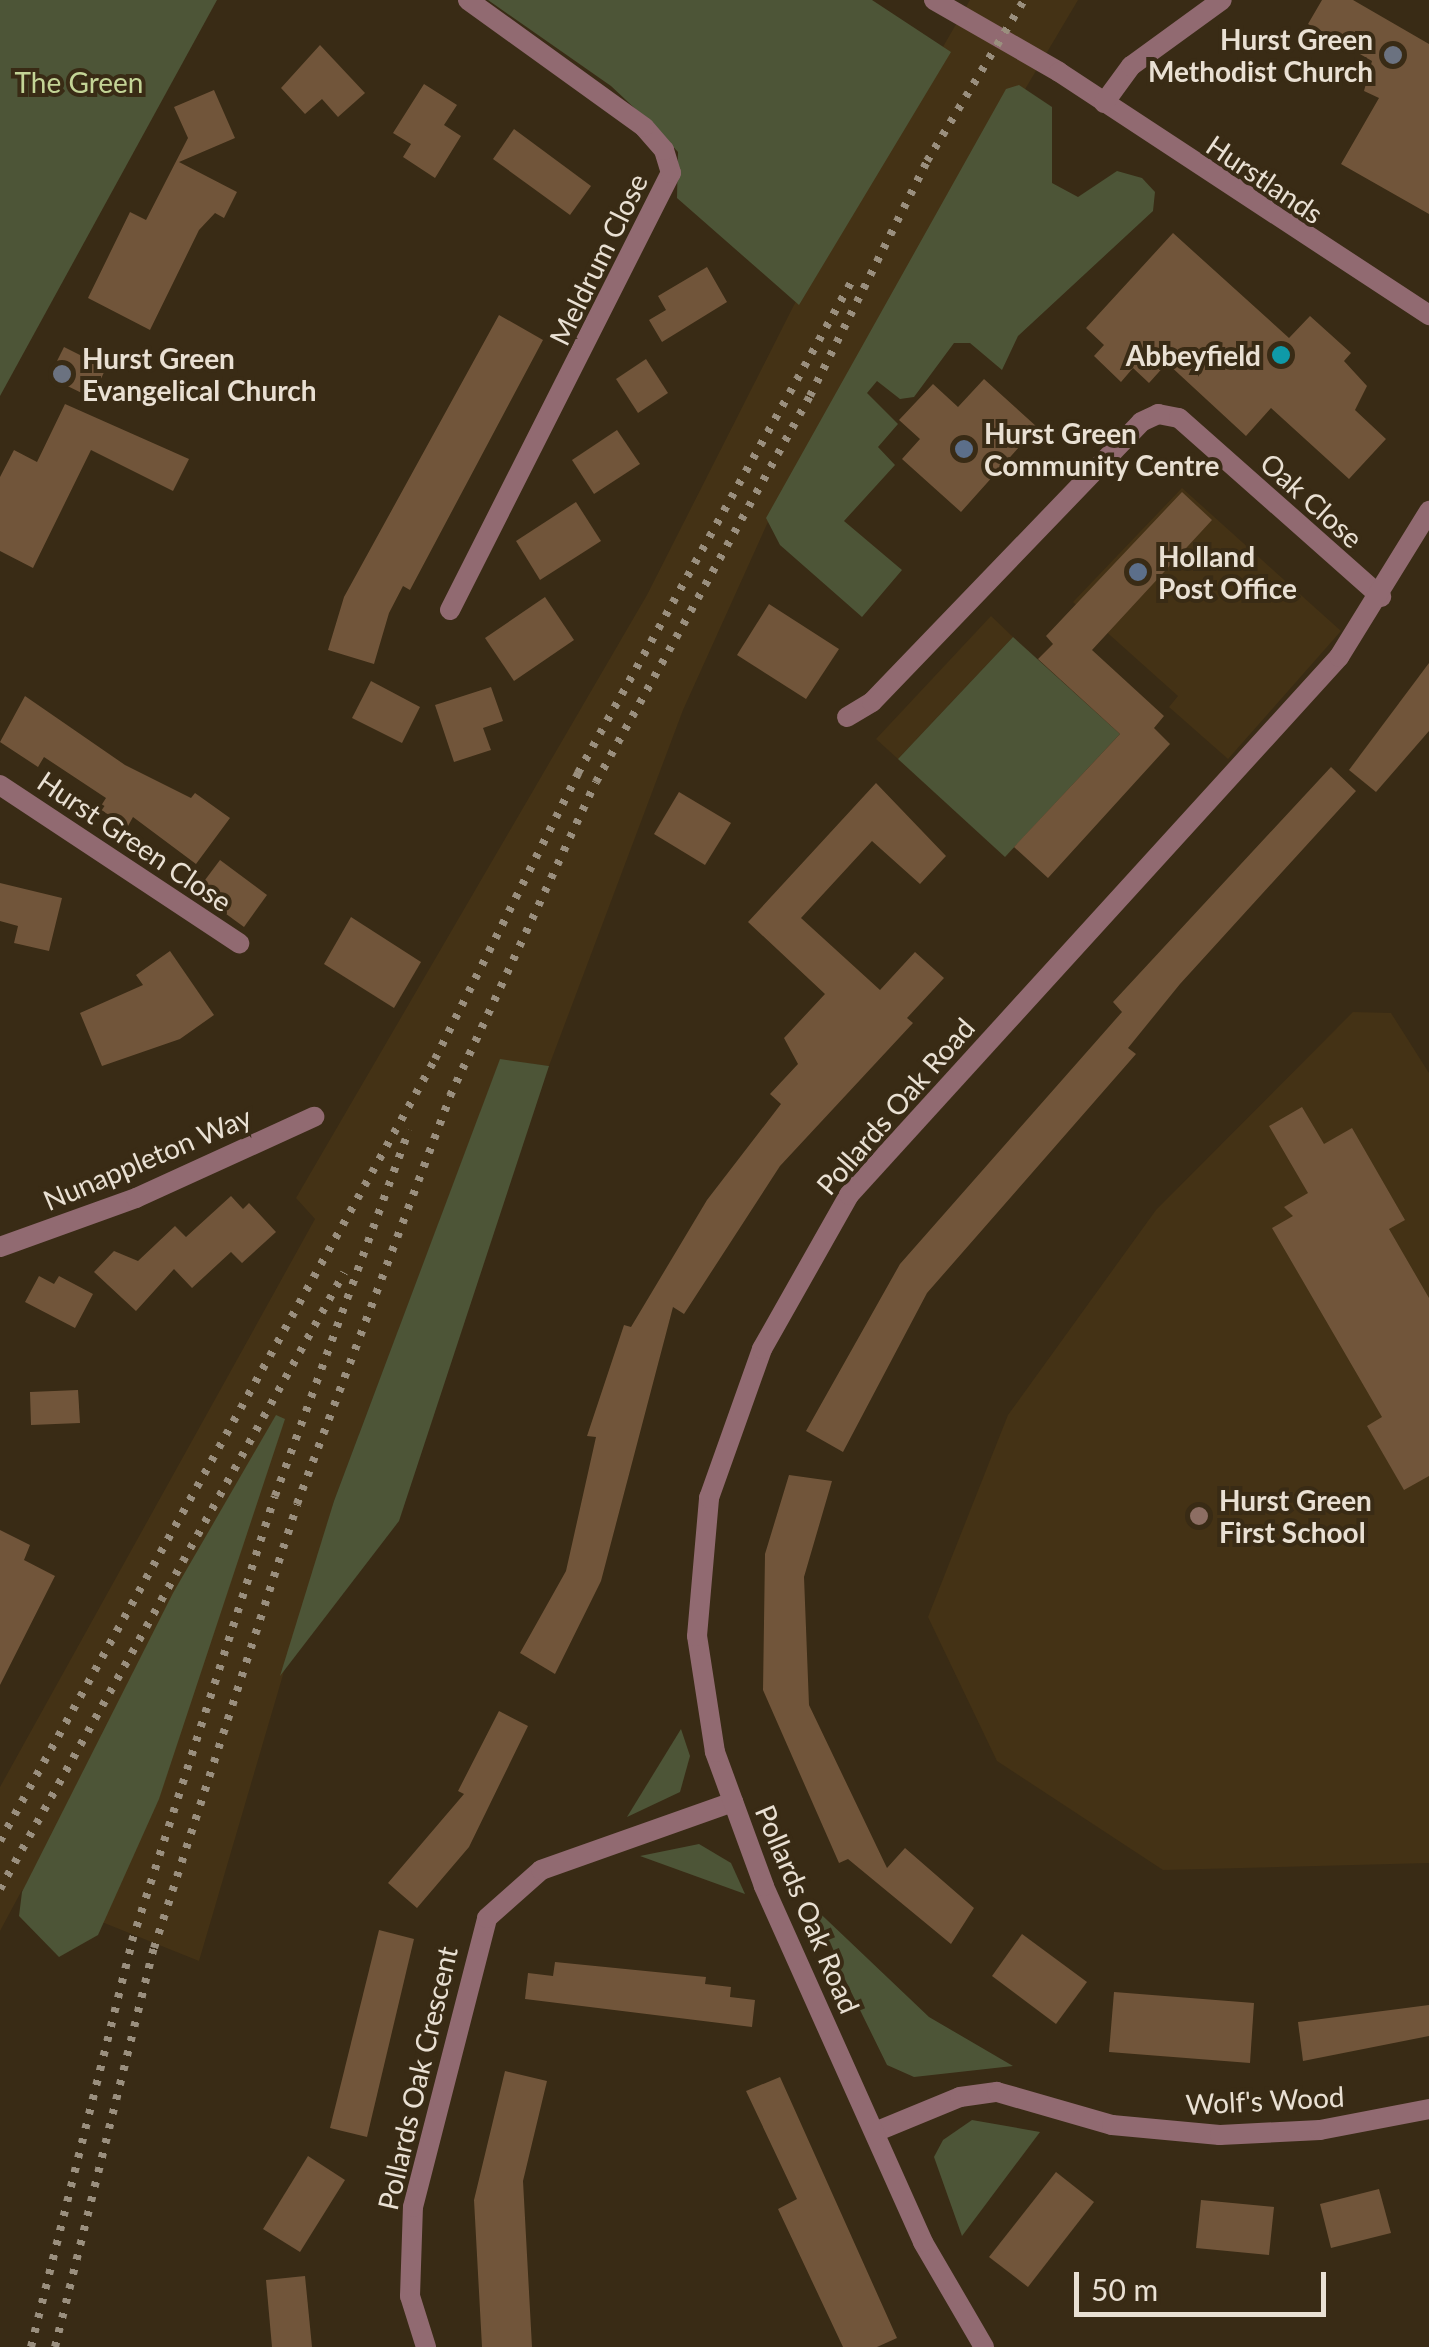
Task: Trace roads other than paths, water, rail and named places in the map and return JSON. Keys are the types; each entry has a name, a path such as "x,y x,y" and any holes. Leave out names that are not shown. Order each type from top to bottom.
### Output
{"street":[{"name":"Meldrum Close","path":"450,610 671,174 664,150 644,127 468,0"},
{"name":"Hurstlands","path":"934,0 1067,77 1429,315"},
{"path":"1104,104 1131,66 1222,0"},
{"name":"Oak Close","path":"847,717 872,702 1141,422 1158,414 1178,418 1380,597"},
{"name":"Pollards Oak Road","path":"984,2347 924,2242 875,2132 733,1802 703,1700 697,1570 728,1434 789,1293 850,1195 1338,658 1380,597 1429,511"},
{"name":"Hurst Green Close","path":"0,785 239,943"},
{"name":"Nunappleton Way","path":"0,1247 136,1198 314,1116"},
{"name":"Pollards Oak Crescent","path":"426,2347 410,2296 414,2207 472,1952 487,1918 541,1870 733,1802"},
{"name":"Wolf's Wood","path":"875,2132 996,2092 1112,2125 1220,2136 1320,2130 1429,2108"}],"railway":[{"path":"55,2347 154,1948 297,1504 450,1096 596,782 810,396 927,161 1024,0"},
{"path":"0,1841 435,1059 578,773 853,279"},
{"path":"31,2347 132,1941 275,1496 409,1130"},
{"path":"0,1889 344,1273"}],"place":[{"name":"Hurst Green Methodist Church","path":"1393,55"},
{"name":"Abbeyfield","path":"1281,355"},
{"name":"Hurst Green Evangelical Church","path":"62,374"},
{"name":"Hurst Green Community Centre","path":"964,449"},
{"name":"Holland Post Office","path":"1138,572"},
{"name":"Hurst Green First School","path":"1199,1516"}],"park label":[{"name":"The Green","path":"79,82"}]}
